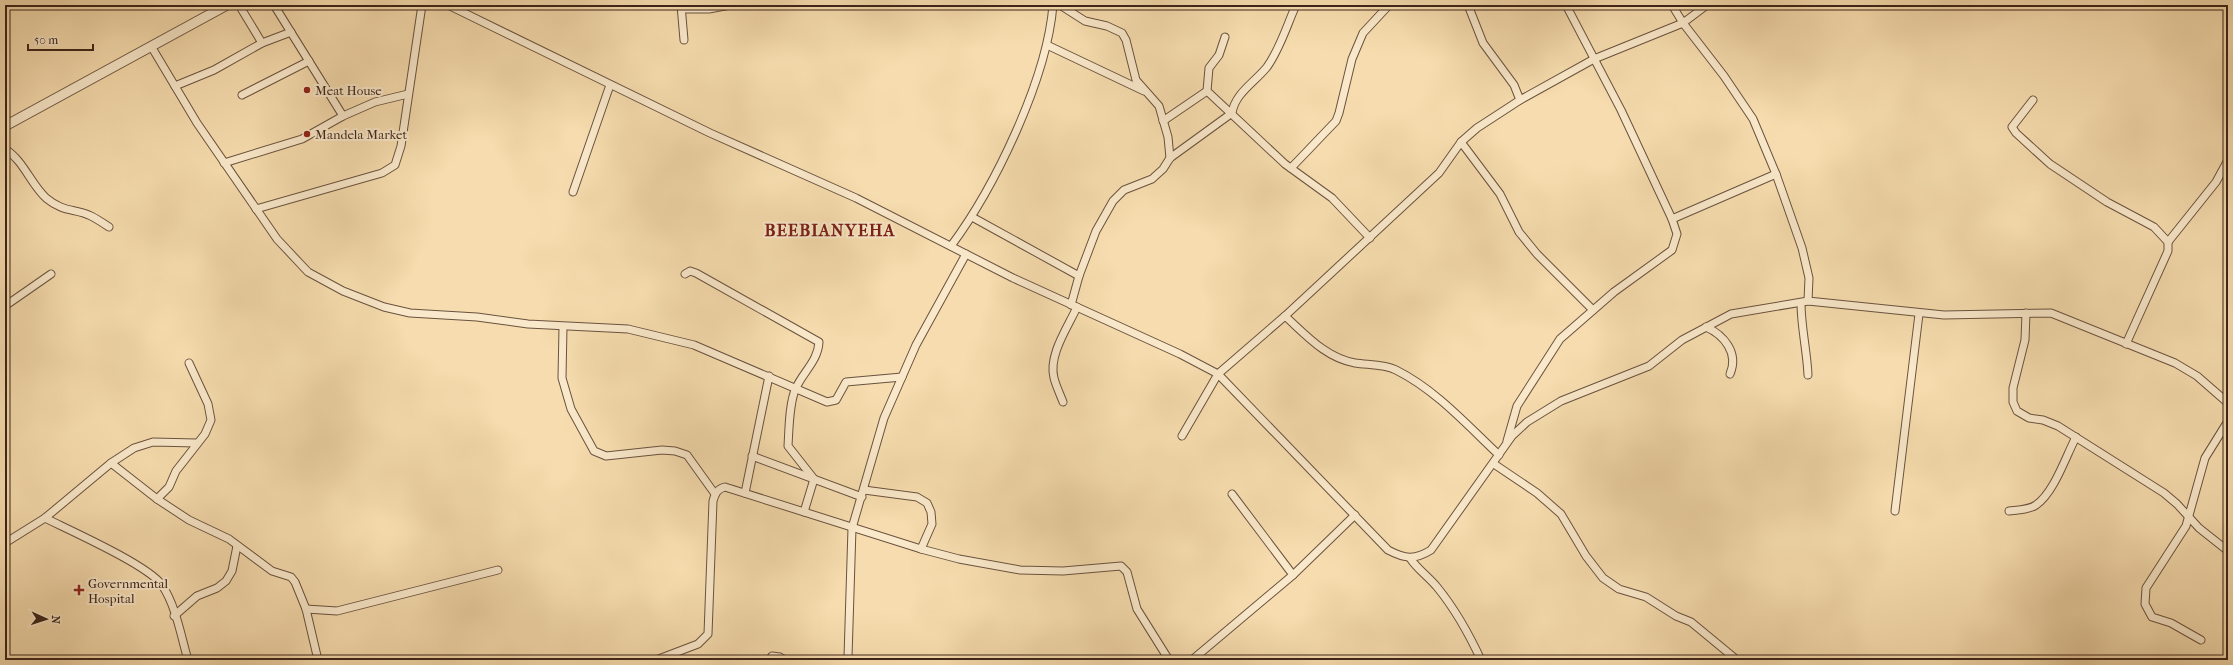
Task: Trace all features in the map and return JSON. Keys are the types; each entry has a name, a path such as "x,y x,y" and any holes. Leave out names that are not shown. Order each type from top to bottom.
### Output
{"street":[{"path":"5,126 227,5"},
{"path":"239,5 262,43"},
{"path":"274,5 343,116"},
{"path":"256,209 391,169 396,162 401,146 422,5"},
{"path":"448,5 710,133 856,198 966,254 1074,306 1180,354 1218,374 1388,550 1397,555 1410,558 1420,557 1431,550 1519,429 1552,406 1649,366 1682,340 1731,314 1805,302 1919,314 1990,316 2026,313 2051,313 2175,363 2197,376 2228,403"},
{"path":"684,40 681,7 709,9 730,5"},
{"path":"951,246 972,217 1023,116 1047,45 1054,5"},
{"path":"1060,5 1085,21 1107,26 1122,33 1126,40 1136,80 1159,106 1168,137 1170,158"},
{"path":"1063,402 1053,377 1053,364 1056,351 1074,306 1079,276 1096,231 1113,201 1124,190 1152,179 1163,169 1170,158 1232,113 1233,106 1238,98 1267,66 1296,5"},
{"path":"1291,168 1336,120 1340,113 1352,59 1363,33 1389,5"},
{"path":"1468,5 1483,43 1514,85 1520,100"},
{"path":"1505,447 1517,406 1560,339 1614,292 1672,250 1677,234 1672,219 1621,110 1566,5"},
{"path":"1672,5 1683,23 1724,76 1753,119 1776,174 1802,248 1809,278 1801,324 1808,358 1808,375"},
{"path":"1182,436 1218,374 1285,316 1439,173 1461,142 1487,119 1594,58 1683,23 1707,5"},
{"path":"175,86 214,70 262,43 291,32"},
{"path":"1207,91 1209,68 1218,55 1225,37"},
{"path":"1047,45 1148,92"},
{"path":"151,46 224,163 289,254 308,272 343,291 384,307 410,313 477,317 563,327 628,329 694,345 795,389 832,402 836,400 846,382 902,378"},
{"path":"242,95 309,61"},
{"path":"573,192 610,85"},
{"path":"1163,121 1207,91"},
{"path":"1207,91 1232,113 1251,134 1291,168 1332,198 1370,238"},
{"path":"224,163 302,139 343,116 375,102 408,94"},
{"path":"2033,100 2015,121 2012,127 2016,133 2050,164 2107,202 2154,227 2168,242"},
{"path":"1461,142 1500,194 1519,232 1537,254 1593,310"},
{"path":"5,149 23,165 45,196 55,205 68,211 90,215 109,227"},
{"path":"2126,344 2168,251 2168,242 2216,182 2228,160"},
{"path":"1672,219 1776,174"},
{"path":"972,217 1079,276"},
{"path":"848,657 852,528 884,418 916,345 966,254"},
{"path":"685,274 690,271 696,273 819,342 818,352 795,389 788,446 814,479"},
{"path":"5,306 51,274"},
{"path":"2026,313 2026,340 2013,388 2013,402 2017,411 2029,418 2050,422 2164,493 2228,551"},
{"path":"1895,511 1919,314"},
{"path":"1285,316 1320,348 1336,358 1353,363 1395,369 1429,390 1499,455"},
{"path":"563,327 562,378 571,409 594,451 606,456 662,450 675,451 687,456 715,494"},
{"path":"1706,327 1722,336 1728,344 1733,359 1733,366 1730,374"},
{"path":"158,499 169,487 176,471 196,443 205,434 211,420 208,404 189,363"},
{"path":"744,493 768,376"},
{"path":"2201,640 2171,624 2152,617 2145,599 2146,588 2190,518 2205,458 2228,421"},
{"path":"2009,511 2036,505 2043,498 2052,486 2076,437"},
{"path":"5,543 45,518 111,463 134,448 153,442 196,443"},
{"path":"752,456 862,497"},
{"path":"111,463 158,499 189,520 229,539 272,571 290,577 295,582 306,609 318,660"},
{"path":"1494,464 1542,497 1561,514 1586,556 1603,578 1619,589 1646,597 1676,616 1691,622 1737,660"},
{"path":"804,512 814,479"},
{"path":"656,660 698,644 708,634 715,494 720,488 725,486 921,549 1020,570 1063,571 1121,566 1127,572 1137,609 1168,660"},
{"path":"864,490 917,497 927,503 931,512 932,524 921,549"},
{"path":"1232,494 1293,575"},
{"path":"1192,660 1293,575 1355,516"},
{"path":"45,518 110,551 147,573 161,584 174,616 188,660"},
{"path":"174,616 197,596 217,588 226,581 232,571 238,546"},
{"path":"1410,558 1416,567 1430,579 1453,609 1470,636 1481,660"},
{"path":"306,609 337,611 498,570"},
{"path":"769,660 772,656 780,657 785,660"}],"place":[{"name":"Meat House","path":"307,90"},
{"name":"Mandela Market","path":"307,134"},
{"name":"Governmental Hospital","path":"79,590"}],"district":[{"name":"BEEBIANYEHA","path":"830,230"}]}
